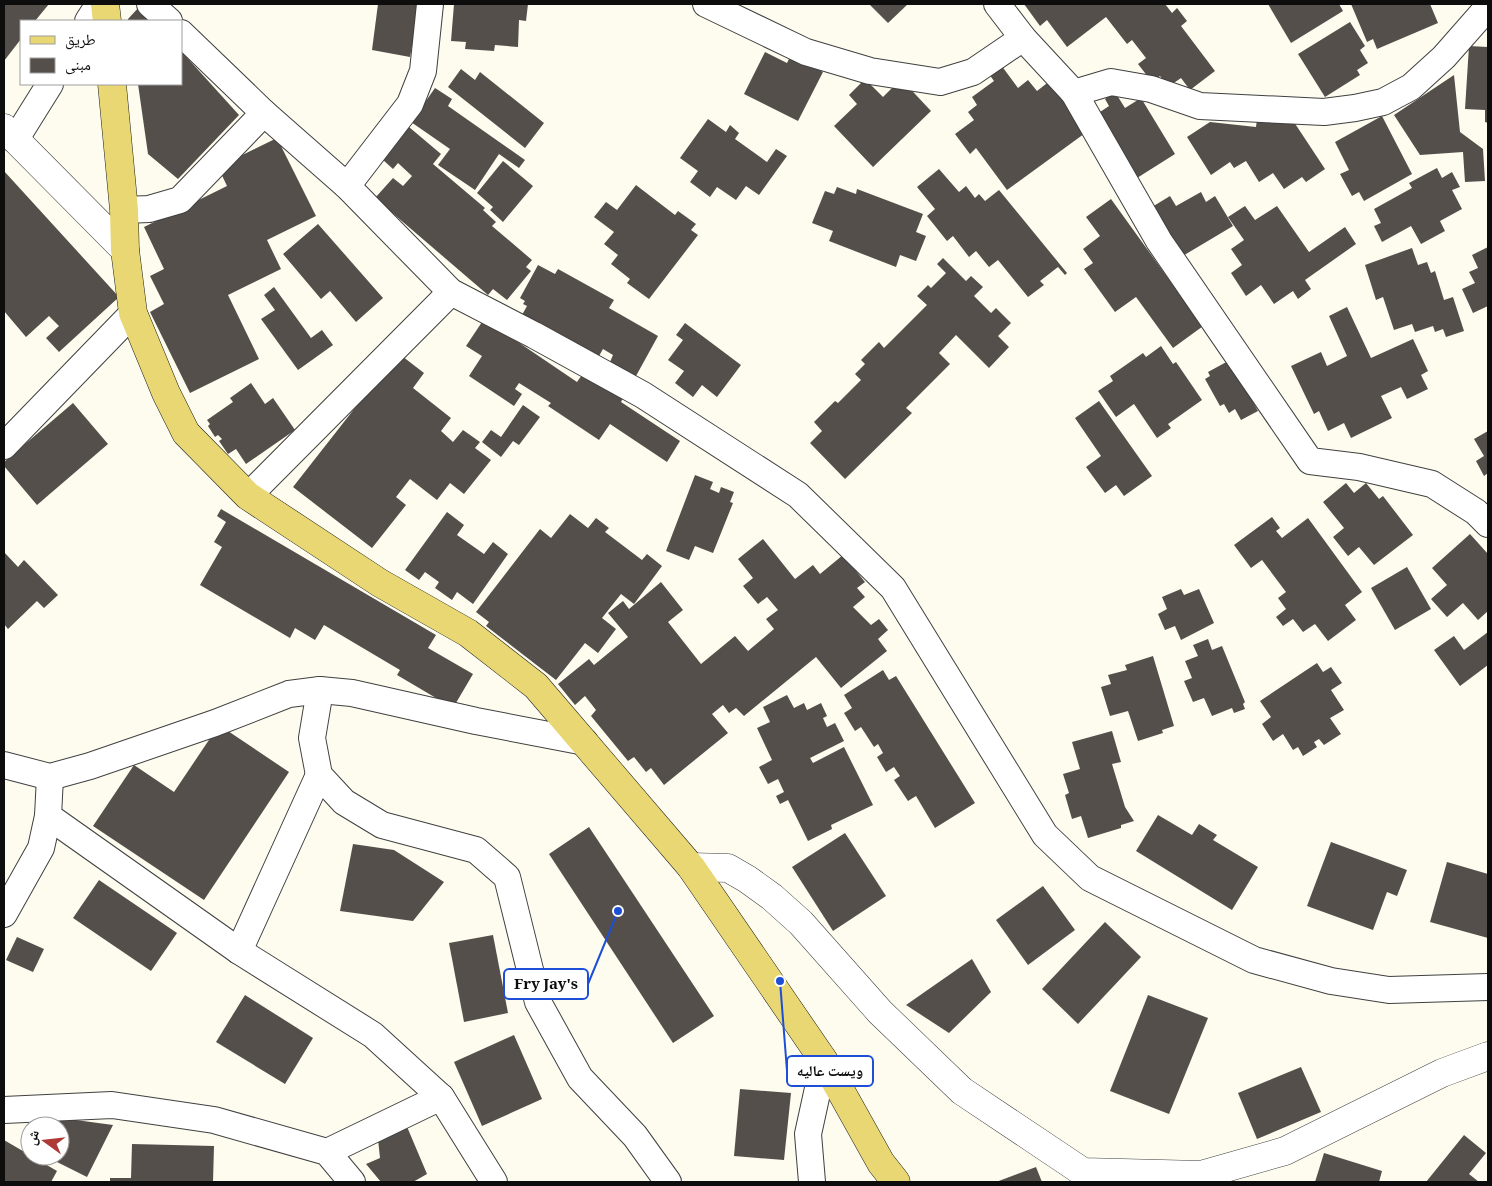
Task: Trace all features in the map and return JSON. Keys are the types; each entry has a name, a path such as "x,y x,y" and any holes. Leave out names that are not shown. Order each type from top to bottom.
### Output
{"main road":[{"path":"105,4 107,20"},
{"path":"112,85 124,210 125,250 133,313 166,392 186,433 248,496 380,583 468,633 536,686 691,867 824,1061 881,1163 896,1182"}],"street":[{"path":"89,20 99,4"},
{"path":"150,4 167,20"},
{"path":"347,186 410,104 423,71 430,4"},
{"path":"706,4 806,52 870,71 940,82 973,72 1023,38"},
{"path":"997,4 1023,38 1074,93 1159,241 1310,461 1359,467 1432,484 1476,512 1488,524"},
{"path":"1074,93 1111,82 1151,89 1200,106 1324,112 1355,108 1383,102 1411,87 1444,57 1488,7"},
{"path":"182,34 264,113 347,186 450,292 534,335 642,396 798,495 893,588 1045,835 1090,878 1254,960 1331,981 1388,990 1488,988"},
{"path":"49,85 10,134 125,250"},
{"path":"124,210 149,209 180,200 264,113"},
{"path":"248,496 450,292"},
{"path":"4,446 133,313"},
{"path":"320,690 312,738 319,775 344,802 382,825 476,850 507,877 538,1002 580,1078 635,1136 668,1182"},
{"path":"4,765 50,777 90,766 206,726 289,694 320,690 352,693 476,721 585,742"},
{"path":"239,951 319,775"},
{"path":"4,914 41,848 48,816 50,777"},
{"path":"48,816 239,951 373,1035 440,1097 494,1182"},
{"path":"691,867 728,868 772,897 801,923 880,1012 962,1091 1083,1172 1112,1182"},
{"path":"1083,1172 1201,1175 1285,1151 1442,1073 1488,1056"},
{"path":"812,1182 808,1134 824,1061"},
{"path":"327,1152 440,1097"},
{"path":"4,1110 112,1105 214,1120 327,1152 352,1182"}],"building":[{"path":"4,4 49,4 36,20 20,20 20,40 4,61"},
{"path":"378,4 420,4 410,57 372,50"},
{"path":"454,4 528,4 526,21 519,20 518,47 495,45 494,51 465,49 466,42 451,41"},
{"path":"869,4 908,4 888,23"},
{"path":"1024,4 1165,4 1172,13 1177,8 1187,21 1181,26 1215,71 1190,90 1181,78 1168,87 1160,76 1152,82 1138,64 1146,58 1132,40 1127,44 1106,17 1067,47 1047,20 1040,26"},
{"path":"1268,4 1339,4 1343,11 1291,43"},
{"path":"1351,4 1430,4 1438,23 1377,49 1373,39 1367,42"},
{"path":"140,6 153,20 128,20"},
{"path":"1350,22 1365,46 1360,50 1368,63 1357,70 1360,75 1325,97 1298,54"},
{"path":"1469,46 1488,47 1488,123 1485,122 1485,110 1465,109"},
{"path":"182,52 239,115 178,179 148,154 138,85 182,85"},
{"path":"765,52 787,63 791,55 823,72 798,121 744,94"},
{"path":"1001,65 1018,88 1028,80 1037,91 1051,80 1088,131 1007,190 976,148 970,154 955,134 974,120 968,112 977,105 972,97 994,81 989,74"},
{"path":"461,69 475,80 480,72 544,123 525,148 448,87"},
{"path":"1454,75 1460,132 1483,149 1485,181 1465,182 1463,152 1420,155 1394,115"},
{"path":"865,79 883,97 901,79 931,111 873,167 834,126 857,104 849,95"},
{"path":"435,88 452,99 448,106 525,160 519,168 499,154 475,190 438,165 450,149 411,122"},
{"path":"1115,92 1125,108 1141,98 1175,154 1137,178 1094,116 1109,106 1105,99"},
{"path":"1288,113 1325,169 1306,182 1302,177 1284,189 1273,173 1259,182 1246,161 1234,168 1230,162 1211,175 1187,137 1210,122 1256,127 1257,119"},
{"path":"1382,116 1412,174 1364,201 1359,192 1352,196 1340,174 1349,170 1335,142"},
{"path":"708,119 726,132 730,125 739,133 735,139 767,162 776,149 787,156 759,195 746,186 736,200 717,187 710,197 690,182 698,171 680,158"},
{"path":"409,127 441,154 433,164 485,208 483,210 496,222 492,226 532,260 526,267 531,271 507,300 493,289 488,295 375,198 393,178 403,186 412,176 398,163 393,169 382,159"},
{"path":"277,138 316,216 267,240 281,269 228,295 259,359 190,393 150,312 164,304 150,276 164,269 144,227 227,186 218,167"},
{"path":"503,161 533,186 503,222 490,210 493,207 477,193"},
{"path":"1437,168 1442,178 1452,172 1460,187 1452,190 1462,209 1440,221 1445,231 1421,244 1411,226 1382,242 1374,226 1381,223 1374,209 1412,188 1409,183"},
{"path":"939,169 959,192 966,186 975,198 979,194 985,201 999,190 1067,273 1065,275 1058,267 1040,281 1044,285 1028,297 998,260 989,267 976,251 969,257 953,236 947,241 927,216 935,209 917,187"},
{"path":"4,171 119,297 59,352 46,338 59,326 49,316 26,337 4,311"},
{"path":"636,185 675,215 678,211 696,224 691,230 698,235 649,299 627,283 630,279 611,264 618,255 604,244 614,232 594,217 606,202 617,210"},
{"path":"837,187 856,194 857,189 923,214 916,232 926,236 916,261 900,255 896,267 829,241 833,231 812,223 825,191 834,194"},
{"path":"1201,192 1206,202 1215,196 1233,226 1181,257 1152,207 1170,196 1176,206"},
{"path":"1111,199 1183,299 1210,321 1173,348 1136,297 1115,312 1084,269 1093,263 1083,249 1100,236 1086,217"},
{"path":"1245,206 1255,220 1277,206 1309,252 1345,227 1356,244 1305,280 1311,289 1298,299 1293,291 1274,304 1261,285 1246,296 1231,273 1242,265 1231,249 1244,240 1228,217"},
{"path":"318,224 383,298 356,322 330,291 321,299 283,254"},
{"path":"1488,247 1488,306 1473,313 1462,289 1475,283 1469,272 1478,268 1472,255"},
{"path":"1412,248 1418,265 1427,262 1431,273 1435,271 1444,300 1453,297 1464,331 1446,337 1443,329 1435,332 1433,326 1415,332 1412,324 1394,330 1383,297 1376,300 1365,265"},
{"path":"943,258 966,281 971,276 983,287 974,296 991,313 996,308 1011,323 998,336 1009,347 989,368 956,335 939,353 950,364 906,408 912,413 845,479 810,443 822,431 814,422 835,401 838,403 861,380 855,374 865,364 861,360 879,342 884,348 927,305 917,296 928,285 931,288 946,273 937,264"},
{"path":"538,265 555,274 558,269 614,300 609,308 658,336 636,376 610,362 613,355 603,349 599,356 522,315 527,306 523,304 525,301 520,298"},
{"path":"274,287 311,338 322,330 333,345 298,370 261,319 275,310 264,295"},
{"path":"1347,307 1371,358 1413,339 1428,371 1421,375 1428,389 1407,399 1401,387 1381,396 1392,418 1351,438 1344,423 1328,431 1319,411 1314,414 1291,366 1321,352 1327,366 1347,356 1329,316"},
{"path":"484,319 577,382 584,372 623,398 621,402 680,441 667,462 610,424 599,440 548,406 551,403 519,383 515,389 522,394 514,406 469,376 482,356 466,346"},
{"path":"685,323 741,365 717,397 702,385 693,397 675,383 684,371 668,360 683,340 676,335"},
{"path":"1161,346 1173,364 1176,362 1202,400 1168,424 1171,428 1157,438 1134,404 1116,417 1098,391 1113,381 1110,376 1143,353 1146,357"},
{"path":"398,353 424,373 413,388 451,418 441,431 453,442 463,430 480,442 475,448 491,460 464,494 450,483 437,500 410,479 396,497 406,505 372,548 293,487"},
{"path":"1230,360 1258,411 1241,420 1235,409 1229,413 1224,404 1220,406 1205,379 1210,376 1208,372"},
{"path":"251,383 265,404 273,398 295,430 246,464 236,449 228,454 219,441 222,439 218,435 215,437 208,426 210,424 207,420 233,402 230,398"},
{"path":"1099,401 1152,476 1124,496 1116,485 1105,493 1086,467 1101,456 1075,418"},
{"path":"73,403 108,444 37,505 4,466 4,462"},
{"path":"523,405 540,417 519,445 513,441 501,457 482,442 491,430 501,437"},
{"path":"1488,431 1488,473 1484,476 1476,461 1484,456 1474,439"},
{"path":"695,475 713,482 710,489 719,493 721,487 734,492 730,502 733,503 713,553 695,546 689,560 666,551"},
{"path":"1346,483 1354,493 1366,483 1379,499 1383,496 1413,535 1374,565 1359,547 1348,556 1333,537 1344,528 1323,502"},
{"path":"221,509 436,635 428,648 473,674 453,708 397,675 400,670 324,625 315,640 295,628 290,638 200,585 222,547 214,542 226,522 217,516"},
{"path":"447,512 464,525 457,535 484,554 493,542 508,554 473,604 457,592 452,600 435,588 439,582 425,572 419,580 405,570"},
{"path":"570,514 588,528 596,518 609,528 605,532 642,560 647,554 662,566 634,604 621,594 602,618 616,629 598,653 585,643 556,680 486,626 489,622 476,612 540,529 551,538"},
{"path":"1272,517 1280,528 1276,531 1282,538 1308,518 1362,592 1345,605 1356,620 1328,641 1315,624 1303,632 1293,619 1283,626 1276,617 1286,609 1278,598 1286,592 1262,560 1251,568 1234,545"},
{"path":"1470,534 1488,554 1488,611 1478,620 1463,603 1447,617 1431,599 1447,585 1432,568"},
{"path":"763,539 795,579 813,565 820,574 843,555 865,582 857,588 865,597 853,607 871,625 879,619 888,630 878,639 887,651 841,688 816,657 744,716 736,708 729,713 723,705 712,714 728,733 664,785 651,768 646,772 634,757 628,761 591,716 596,710 585,696 575,705 558,684 589,659 594,665 628,637 608,613 623,601 629,609 661,582 683,610 668,622 701,664 735,636 748,651 774,629 766,619 778,610 767,597 758,604 743,586 753,578 738,559"},
{"path":"4,552 18,567 24,560 58,595 44,608 37,601 8,629 4,624"},
{"path":"1407,567 1431,609 1395,630 1371,588"},
{"path":"1181,589 1184,595 1199,589 1214,623 1181,640 1175,626 1165,630 1158,614 1167,609 1162,597"},
{"path":"1488,632 1488,665 1460,686 1434,650 1454,636 1464,650"},
{"path":"1208,639 1212,650 1222,646 1245,702 1243,704 1245,709 1234,713 1232,708 1212,716 1204,698 1193,702 1184,681 1192,678 1185,661 1198,656 1193,645"},
{"path":"1153,656 1174,726 1162,730 1163,733 1138,741 1128,711 1110,716 1101,687 1111,684 1108,675 1127,670 1125,665"},
{"path":"1317,663 1323,672 1331,667 1342,683 1331,690 1344,710 1330,718 1341,734 1324,745 1319,739 1314,742 1317,747 1303,756 1298,747 1293,750 1283,734 1273,741 1262,724 1271,717 1260,701"},
{"path":"883,670 889,680 896,676 975,803 935,828 916,796 908,801 894,780 900,776 894,767 886,772 877,757 883,753 878,744 874,747 861,727 855,731 844,713 852,708 844,695"},
{"path":"787,695 794,708 804,703 807,710 821,703 827,716 823,718 827,727 835,723 844,741 810,758 813,763 844,747 873,805 831,825 832,829 808,841 788,800 780,804 776,796 784,792 778,779 768,784 759,767 772,760 757,728 770,722 763,707"},
{"path":"219,725 289,772 204,900 93,826 134,765 174,792"},
{"path":"1112,731 1121,762 1112,764 1125,807 1134,821 1121,825 1121,828 1088,838 1081,816 1072,819 1065,795 1069,793 1063,774 1080,769 1072,742"},
{"path":"1158,815 1192,835 1199,824 1217,835 1213,840 1258,867 1232,910 1136,851"},
{"path":"589,827 714,1016 673,1043 549,854"},
{"path":"845,833 886,896 833,931 792,867"},
{"path":"1331,842 1407,870 1397,896 1387,892 1373,930 1307,906"},
{"path":"353,844 394,850 444,882 413,921 340,911"},
{"path":"1447,862 1488,874 1488,938 1430,922"},
{"path":"99,880 177,933 151,971 73,918"},
{"path":"1043,886 1075,930 1028,965 996,920"},
{"path":"1105,922 1141,957 1078,1024 1042,989"},
{"path":"493,935 508,1013 464,1022 449,943"},
{"path":"17,937 44,949 33,972 6,960"},
{"path":"972,959 991,992 949,1033 906,1005"},
{"path":"245,995 313,1038 285,1084 216,1042"},
{"path":"1148,995 1208,1018 1169,1114 1110,1091"},
{"path":"514,1035 542,1099 482,1126 454,1062"},
{"path":"1301,1067 1321,1112 1257,1139 1238,1093"},
{"path":"740,1089 791,1093 784,1160 734,1156"},
{"path":"70,1119 113,1125 87,1177 65,1166 70,1166"},
{"path":"405,1122 427,1174 413,1182 381,1182 366,1164 380,1158 377,1130"},
{"path":"1464,1135 1486,1153 1469,1174 1479,1182 1426,1182"},
{"path":"4,1140 20,1149 20,1166 48,1166 57,1171 51,1182 4,1182"},
{"path":"132,1144 214,1146 213,1182 110,1182 110,1178 131,1178"},
{"path":"1324,1153 1382,1171 1379,1182 1315,1182"},
{"path":"1036,1167 1042,1182 996,1182"}],"place":[{"name":"Fry Jay's","path":"618,911"},
{"name":"ويست عاليه","path":"780,981"}]}
